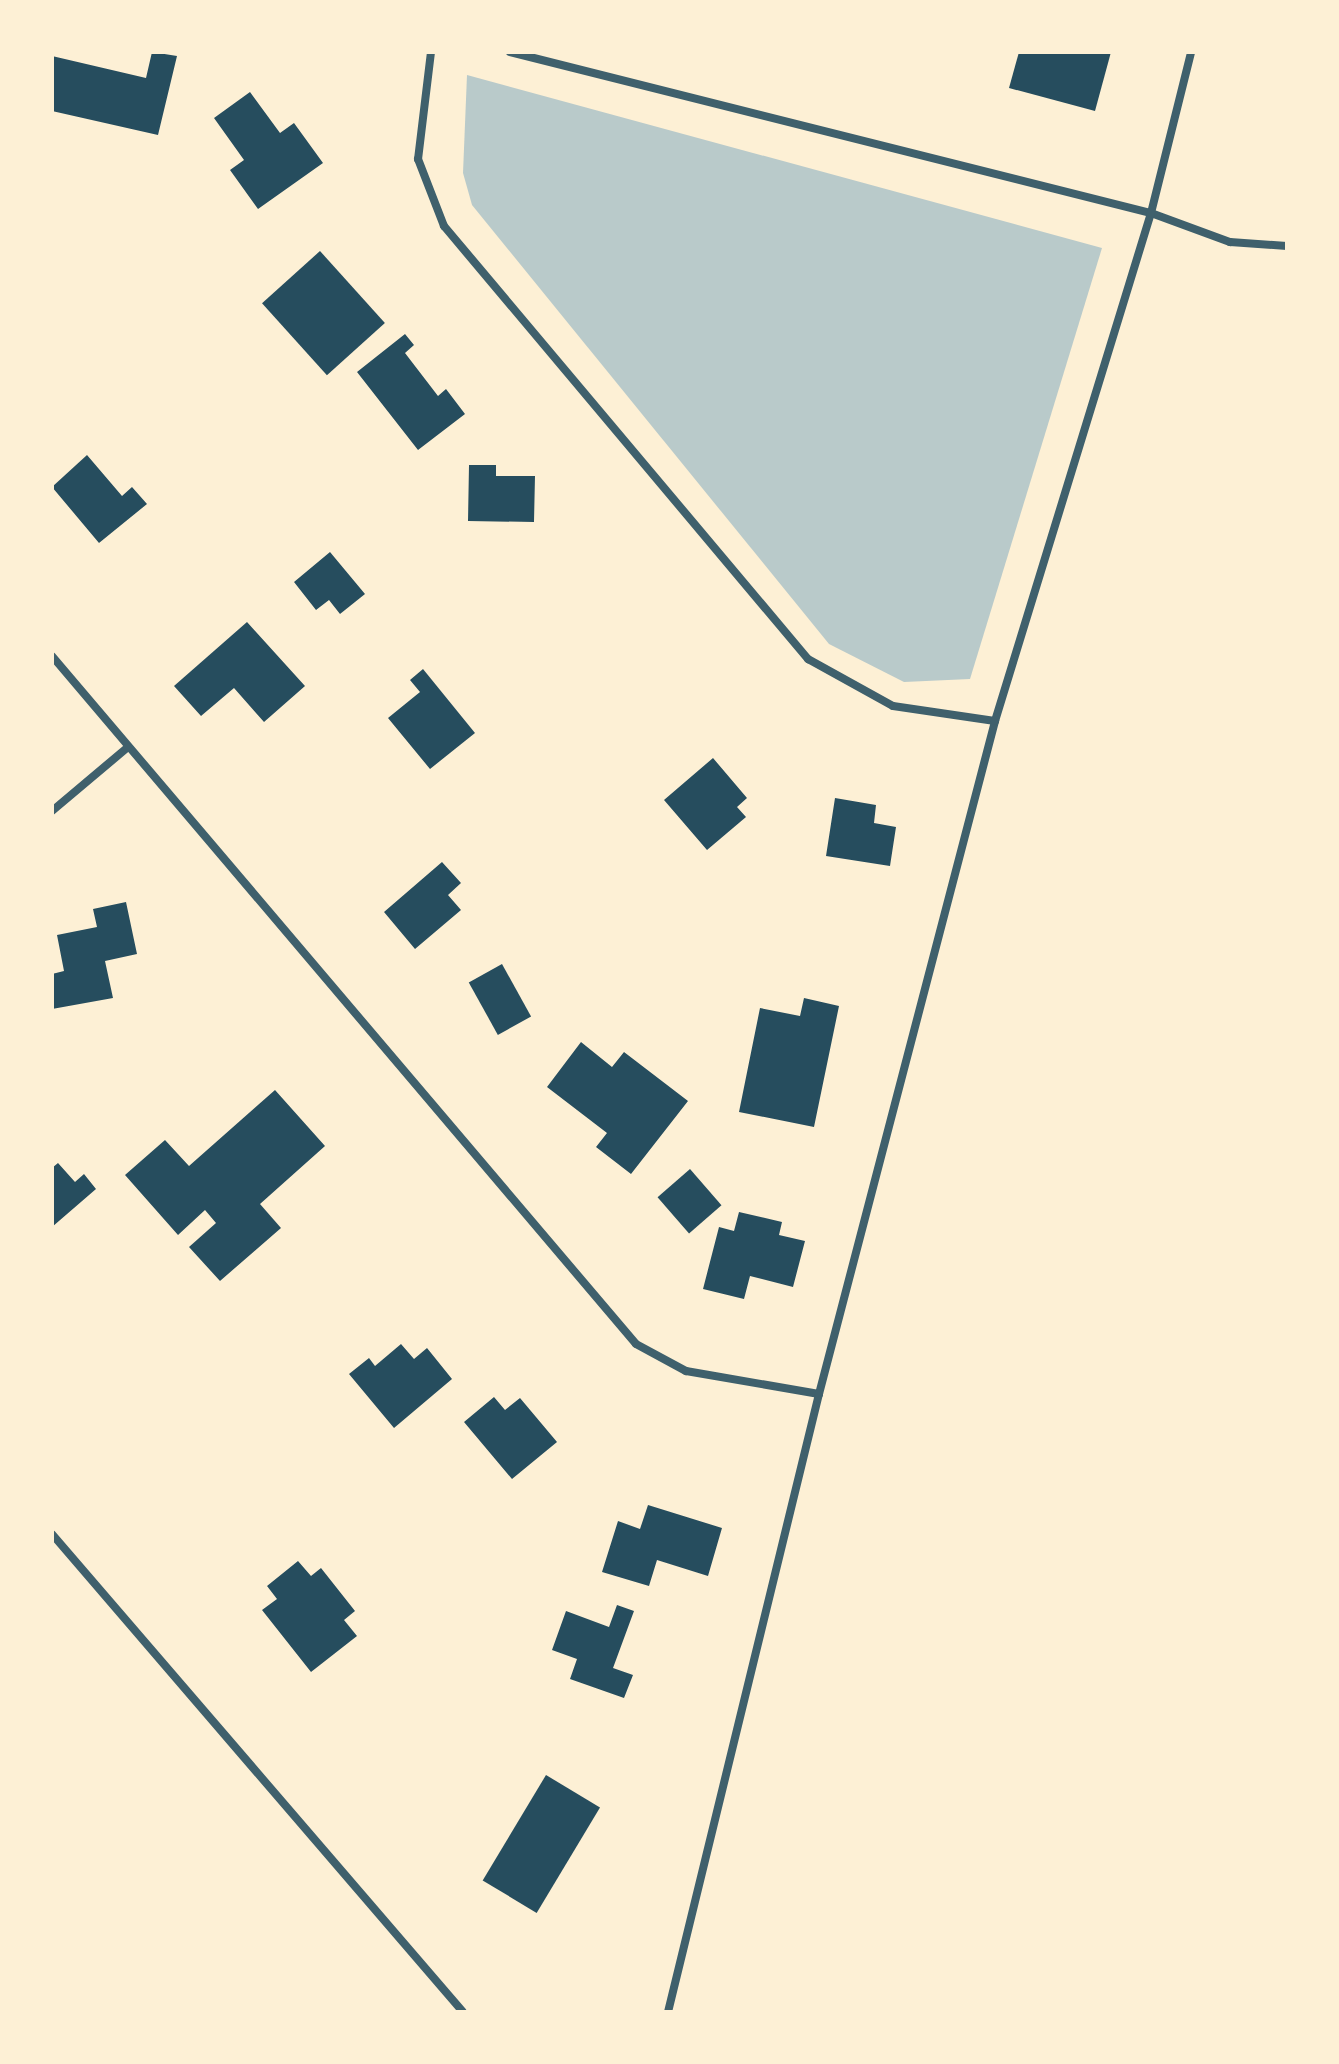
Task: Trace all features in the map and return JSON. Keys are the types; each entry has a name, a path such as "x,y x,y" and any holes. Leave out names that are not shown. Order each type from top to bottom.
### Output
{"street":[{"path":"431,52 418,159 444,226 808,659 893,706 995,721"},
{"path":"510,52 1151,213 1230,242 1287,246"},
{"path":"668,2012 819,1394 995,721 1151,213 1191,52"},
{"path":"52,656 636,1344 686,1371 819,1394"},
{"path":"52,811 128,747"},
{"path":"52,1534 463,2012"}],"shaded area":[{"path":"467,75 1102,248 970,679 904,682 829,644 472,205 463,173"}],"building":[{"path":"152,52 177,56 158,135 52,111 52,56 146,78"},
{"path":"1019,52 1111,52 1095,111 1009,88"},
{"path":"250,92 280,133 294,123 323,163 258,209 230,170 244,160 214,118"},
{"path":"320,251 385,323 327,375 262,303"},
{"path":"405,334 414,345 405,353 438,396 446,389 465,414 418,450 357,372"},
{"path":"87,455 122,496 132,487 147,504 99,543 52,487"},
{"path":"469,465 496,465 496,476 535,476 534,522 468,521"},
{"path":"330,552 365,594 340,614 329,600 316,610 294,582"},
{"path":"247,622 305,686 264,722 234,688 201,716 174,686"},
{"path":"423,669 475,733 430,769 388,718 420,692 410,680"},
{"path":"713,758 747,798 737,807 746,817 707,850 664,800"},
{"path":"835,798 876,805 874,823 896,827 890,866 826,856"},
{"path":"442,862 461,883 448,895 461,910 415,949 384,912"},
{"path":"126,902 137,954 105,961 113,998 52,1009 52,974 64,971 57,935 97,927 93,909"},
{"path":"502,964 531,1016 498,1035 469,982"},
{"path":"804,998 839,1006 814,1127 739,1112 760,1008 800,1016"},
{"path":"581,1042 612,1067 624,1052 688,1101 631,1174 596,1147 607,1133 547,1087"},
{"path":"275,1090 325,1146 260,1204 281,1228 220,1281 189,1247 216,1223 205,1210 178,1235 125,1175 165,1140 189,1166"},
{"path":"58,1163 75,1182 84,1174 96,1189 52,1227 52,1168"},
{"path":"690,1169 721,1205 689,1233 658,1197"},
{"path":"739,1212 782,1222 779,1235 805,1241 793,1287 750,1276 744,1299 703,1289 719,1227 734,1231"},
{"path":"401,1344 414,1359 427,1348 452,1379 394,1428 349,1374 369,1358 375,1366"},
{"path":"494,1397 505,1410 520,1398 557,1442 512,1479 464,1422"},
{"path":"648,1505 722,1528 708,1576 657,1560 649,1586 602,1572 618,1521 640,1529"},
{"path":"298,1561 311,1576 321,1568 355,1611 344,1620 357,1636 311,1672 262,1610 277,1599 267,1586"},
{"path":"617,1605 634,1611 613,1668 633,1675 624,1698 570,1679 577,1659 552,1650 566,1611 609,1627"},
{"path":"546,1775 600,1807 537,1913 483,1880"}]}
